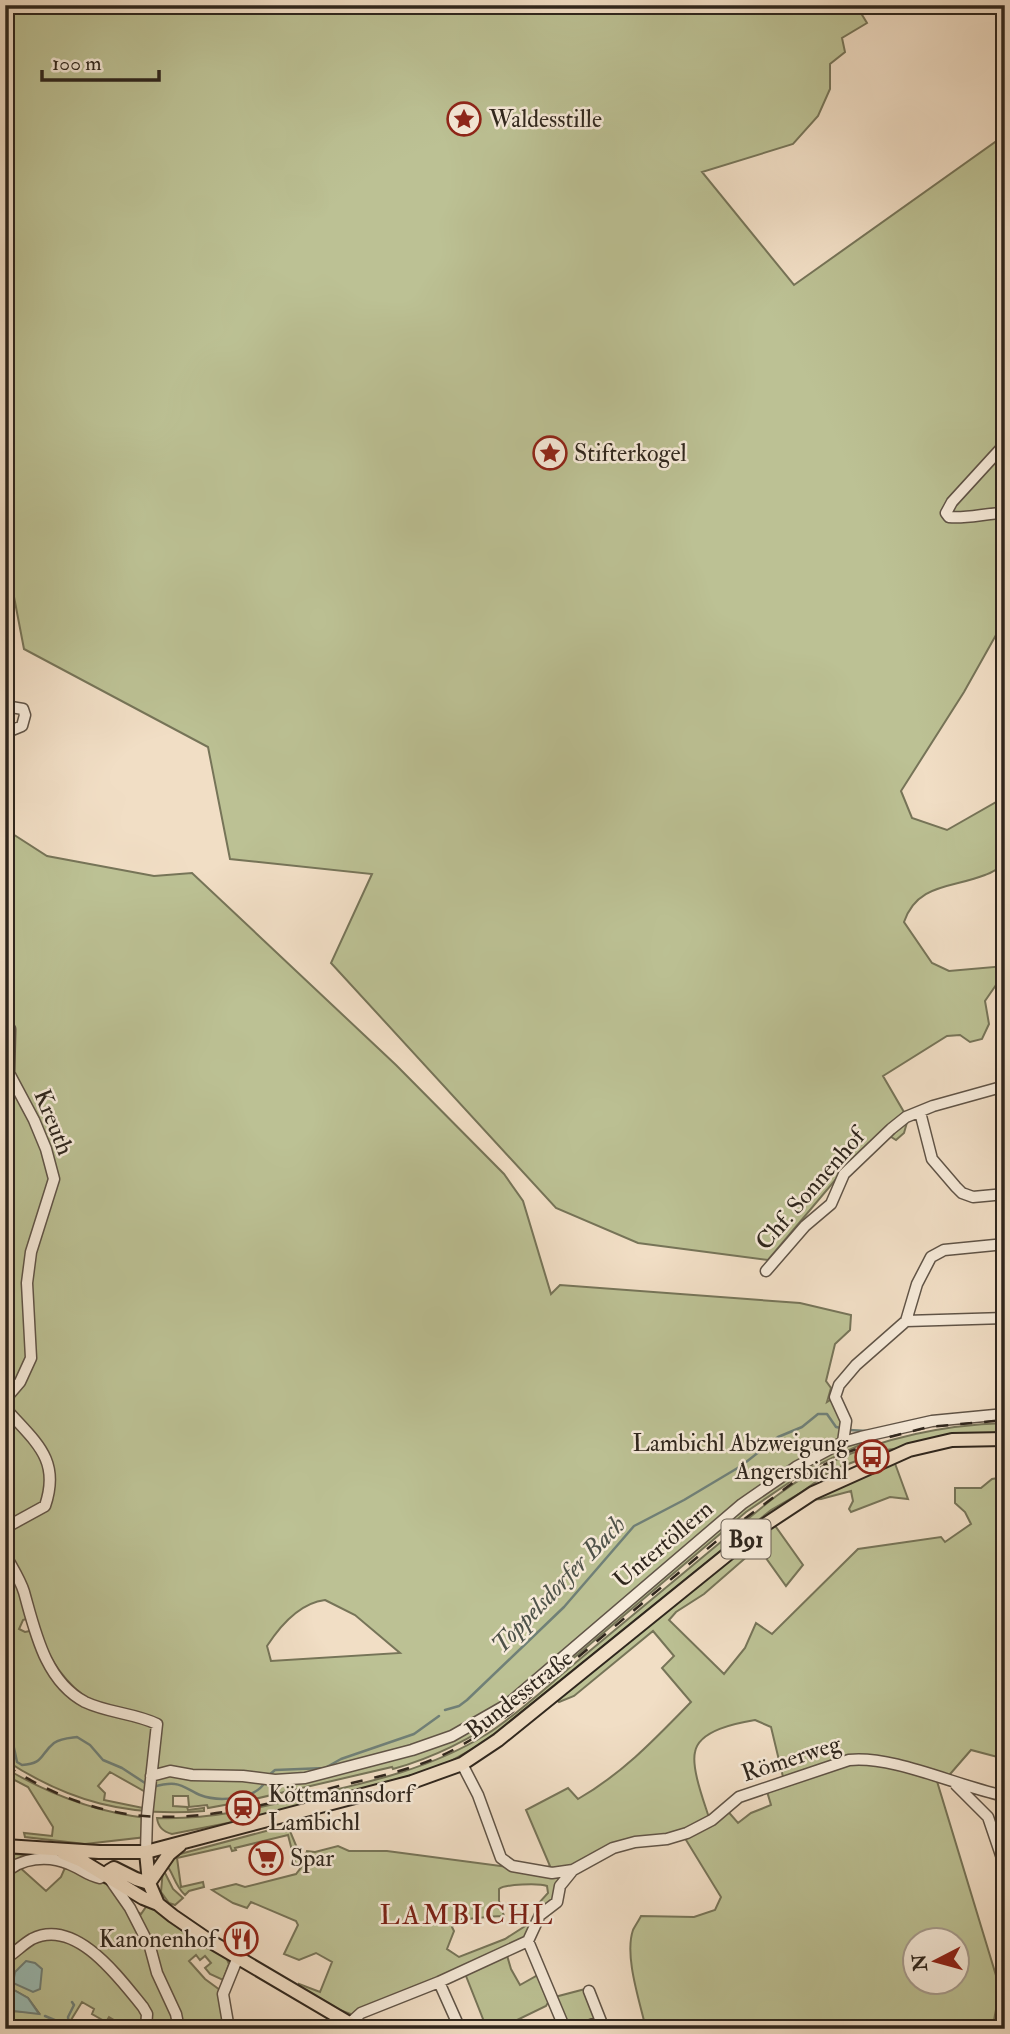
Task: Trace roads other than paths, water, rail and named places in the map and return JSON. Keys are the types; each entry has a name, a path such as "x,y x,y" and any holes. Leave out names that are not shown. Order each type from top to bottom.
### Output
{"main road":[{"name":"Bundesstraße","path":"5,1846 146,1852 352,1800 461,1764 498,1740 760,1528 799,1501 925,1445 960,1439 1005,1438"},
{"path":"149,1883 169,1854 178,1846 195,1839"},
{"path":"49,1849 73,1856 143,1898 158,1904 184,1924 355,2026"},
{"path":"146,1852 149,1883 158,1904"},
{"path":"106,1876 114,1868 149,1883"}],"street":[{"path":"1005,444 952,502 946,513 949,517 958,518 984,513 1005,513"},
{"path":"5,706 23,709 26,715 22,726 5,733"},
{"name":"Kreuth","path":"5,1021 10,1029 9,1073 38,1129 54,1179 31,1252 27,1283 32,1358 20,1382 8,1396 7,1409 33,1437 47,1458 51,1478 49,1495 45,1506 5,1528"},
{"name":"Chf. Sonnenhof","path":"766,1271 804,1226 831,1204 844,1174 906,1117 1005,1086"},
{"path":"920,1112 932,1159 962,1193 973,1197 1005,1194"},
{"path":"843,1442 846,1421 835,1397 839,1385 863,1358 906,1321 920,1276 931,1257 944,1250 1005,1244"},
{"path":"906,1321 1005,1318"},
{"name":"Untertöllern","path":"151,1776 170,1771 192,1775 267,1779 318,1776 452,1736 508,1704 743,1504 796,1467 843,1442 932,1421 1005,1414"},
{"path":"5,1554 23,1590 29,1618 41,1647 54,1672 70,1692 99,1708 140,1716 157,1724 146,1852"},
{"name":"Römerweg","path":"461,1764 478,1795 501,1858 512,1866 552,1873 573,1870 613,1848 687,1833 712,1820 739,1797 849,1760 888,1762 1005,1796"},
{"path":"954,1783 988,1816 1005,1867"},
{"path":"5,1874 20,1863 44,1859 66,1863 93,1877 106,1876 130,1908 150,1947 157,1973 176,2014 179,2029"},
{"path":"355,2026 361,2012 439,1982 528,1941 540,1915 557,1902 560,1886 573,1870"},
{"path":"552,1873 560,1886"},
{"path":"5,1959 32,1939 44,1936 57,1936 85,1946 103,1960 143,2007 147,2014 146,2029"},
{"path":"528,1941 565,2029"},
{"path":"238,1957 223,1994 229,2028 240,2029"},
{"path":"439,1982 460,2029"},
{"path":"580,2029 602,2025 589,1991"}],"water":[{"path":"26,1961 35,1963 42,1969 40,1989 33,1992 13,1983 15,1972"},
{"path":"5,1985 28,1998 39,2014 14,2011 5,2021"}],"waterway":[{"name":"Toppelsdorfer Bach","path":"445,1710 459,1706 467,1700 564,1607 634,1526 741,1466 778,1437 802,1427 818,1414 827,1414 836,1427 841,1428"},
{"name":"Toppelsdorfer Bach","path":"849,1430 867,1431"},
{"name":"Toppelsdorfer Bach","path":"268,1776 275,1770 325,1768 341,1759 414,1734 439,1716"},
{"name":"Toppelsdorfer Bach","path":"5,1741 14,1748 17,1762 22,1765 34,1763 57,1741 77,1737 90,1745 103,1760 122,1768 148,1785"},
{"name":"Toppelsdorfer Bach","path":"153,1787 175,1784 197,1794 226,1799 253,1793 265,1782"},
{"path":"69,2025 68,2017 74,2005 72,2002"},
{"path":"45,2016 76,2029"}],"railway":[{"path":"5,1765 37,1784 89,1805 125,1814 169,1817 243,1809 410,1768 451,1751 510,1714 731,1529 802,1476 851,1451 886,1438 928,1427 1005,1420"}],"place":[{"name":"Waldesstille","path":"464,119"},
{"name":"Stifterkogel","path":"550,453"},
{"name":"Lambichl Abzweigung Angersbichl","path":"872,1457"},
{"name":"Köttmannsdorf Lambichl","path":"243,1808"},
{"name":"Spar","path":"266,1858"},
{"name":"Kanonenhof","path":"241,1939"}],"district":[{"name":"LAMBICHL","path":"467,1914"}]}
